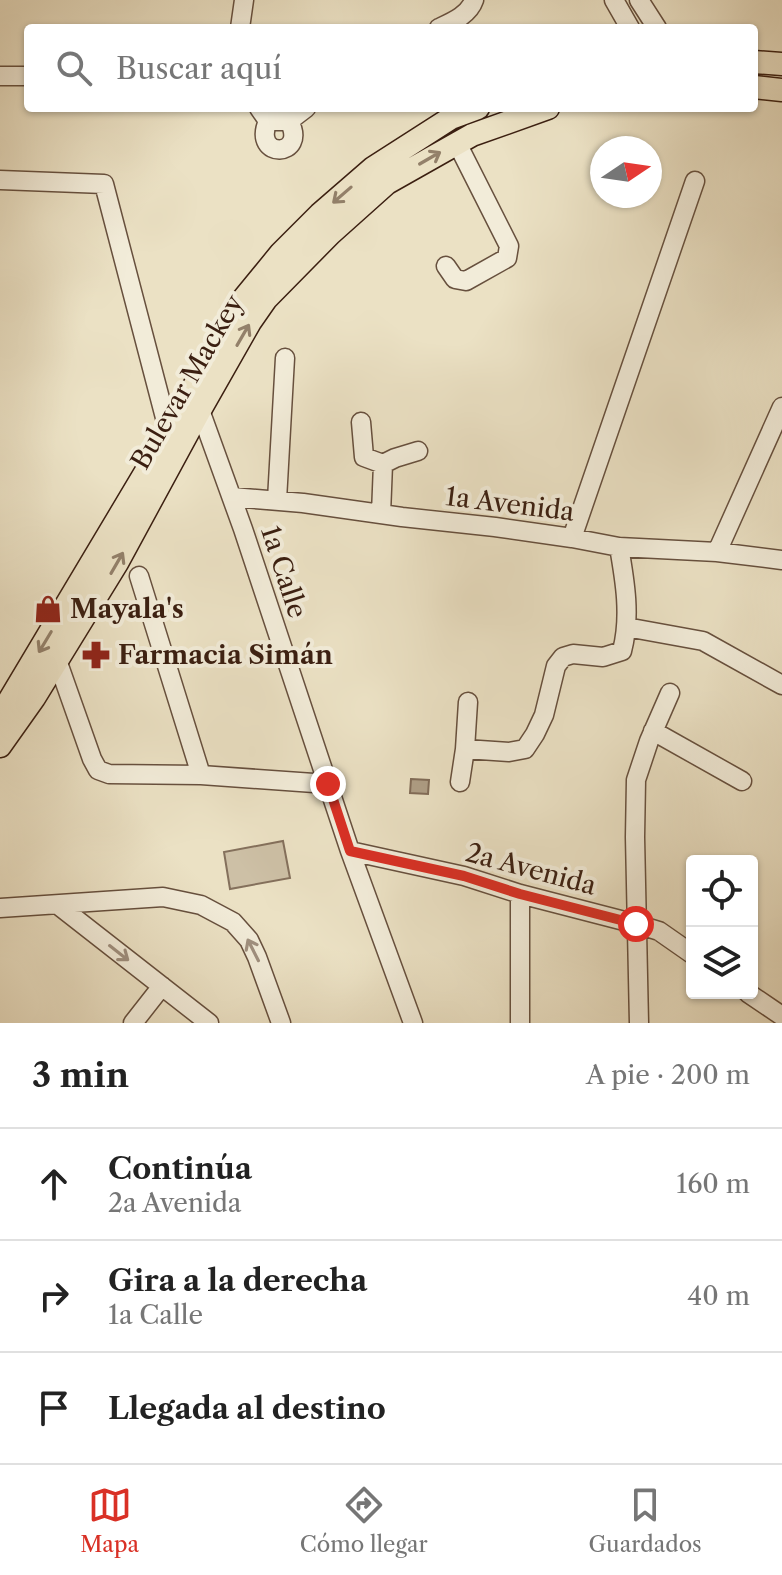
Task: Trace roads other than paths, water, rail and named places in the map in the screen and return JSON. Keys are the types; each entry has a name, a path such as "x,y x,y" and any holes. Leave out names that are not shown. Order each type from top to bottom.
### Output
{"main road":[{"path":"758,62 782,64"},
{"path":"758,87 782,90"},
{"name":"Bulevar Mackey","path":"0,716 169,433 236,308 281,253 373,168 451,118 467,112"},
{"name":"Bulevar Mackey","path":"0,746 34,698 117,563 200,410 266,299 330,234 387,183 457,143 535,112"}],"street":[{"path":"241,24 244,0"},
{"path":"447,24 461,17 474,0"},
{"path":"614,0 628,24"},
{"path":"639,0 654,24"},
{"path":"0,76 24,76"},
{"path":"289,121 301,112"},
{"path":"264,114 289,121 294,140 288,148 279,150 270,147 264,140 264,114"},
{"path":"446,266 455,279 466,281 507,258 509,246 457,143"},
{"path":"0,180 104,184 169,433"},
{"path":"572,538 695,181"},
{"path":"277,500 285,358"},
{"path":"717,552 782,407"},
{"name":"1a Calle","path":"200,410 350,851 413,1023"},
{"path":"361,422 364,457 383,464 418,451"},
{"path":"381,514 383,464"},
{"name":"1a Avenida","path":"232,497 495,527 619,547 717,552 782,560"},
{"path":"465,749 509,752 525,749 544,715 556,666 563,657 573,654 603,657 622,651 626,627 625,581 619,547"},
{"path":"139,576 201,775"},
{"path":"626,627 703,641 782,685"},
{"path":"57,660 98,770 109,774 201,775 328,784"},
{"path":"639,1023 636,780 670,693"},
{"path":"460,782 468,702"},
{"path":"653,731 742,781"},
{"name":"2a Avenida","path":"350,851 464,876 636,924 659,931 686,950"},
{"path":"520,894 520,1023"},
{"path":"0,908 163,897 201,905 233,922 249,940 281,1023"},
{"path":"58,905 209,1023"},
{"path":"133,1023 162,986"},
{"path":"756,999 780,1018"}],"place":[{"name":"Mayala's","path":"48,609"},
{"name":"Farmacia Simán","path":"96,655"}]}
